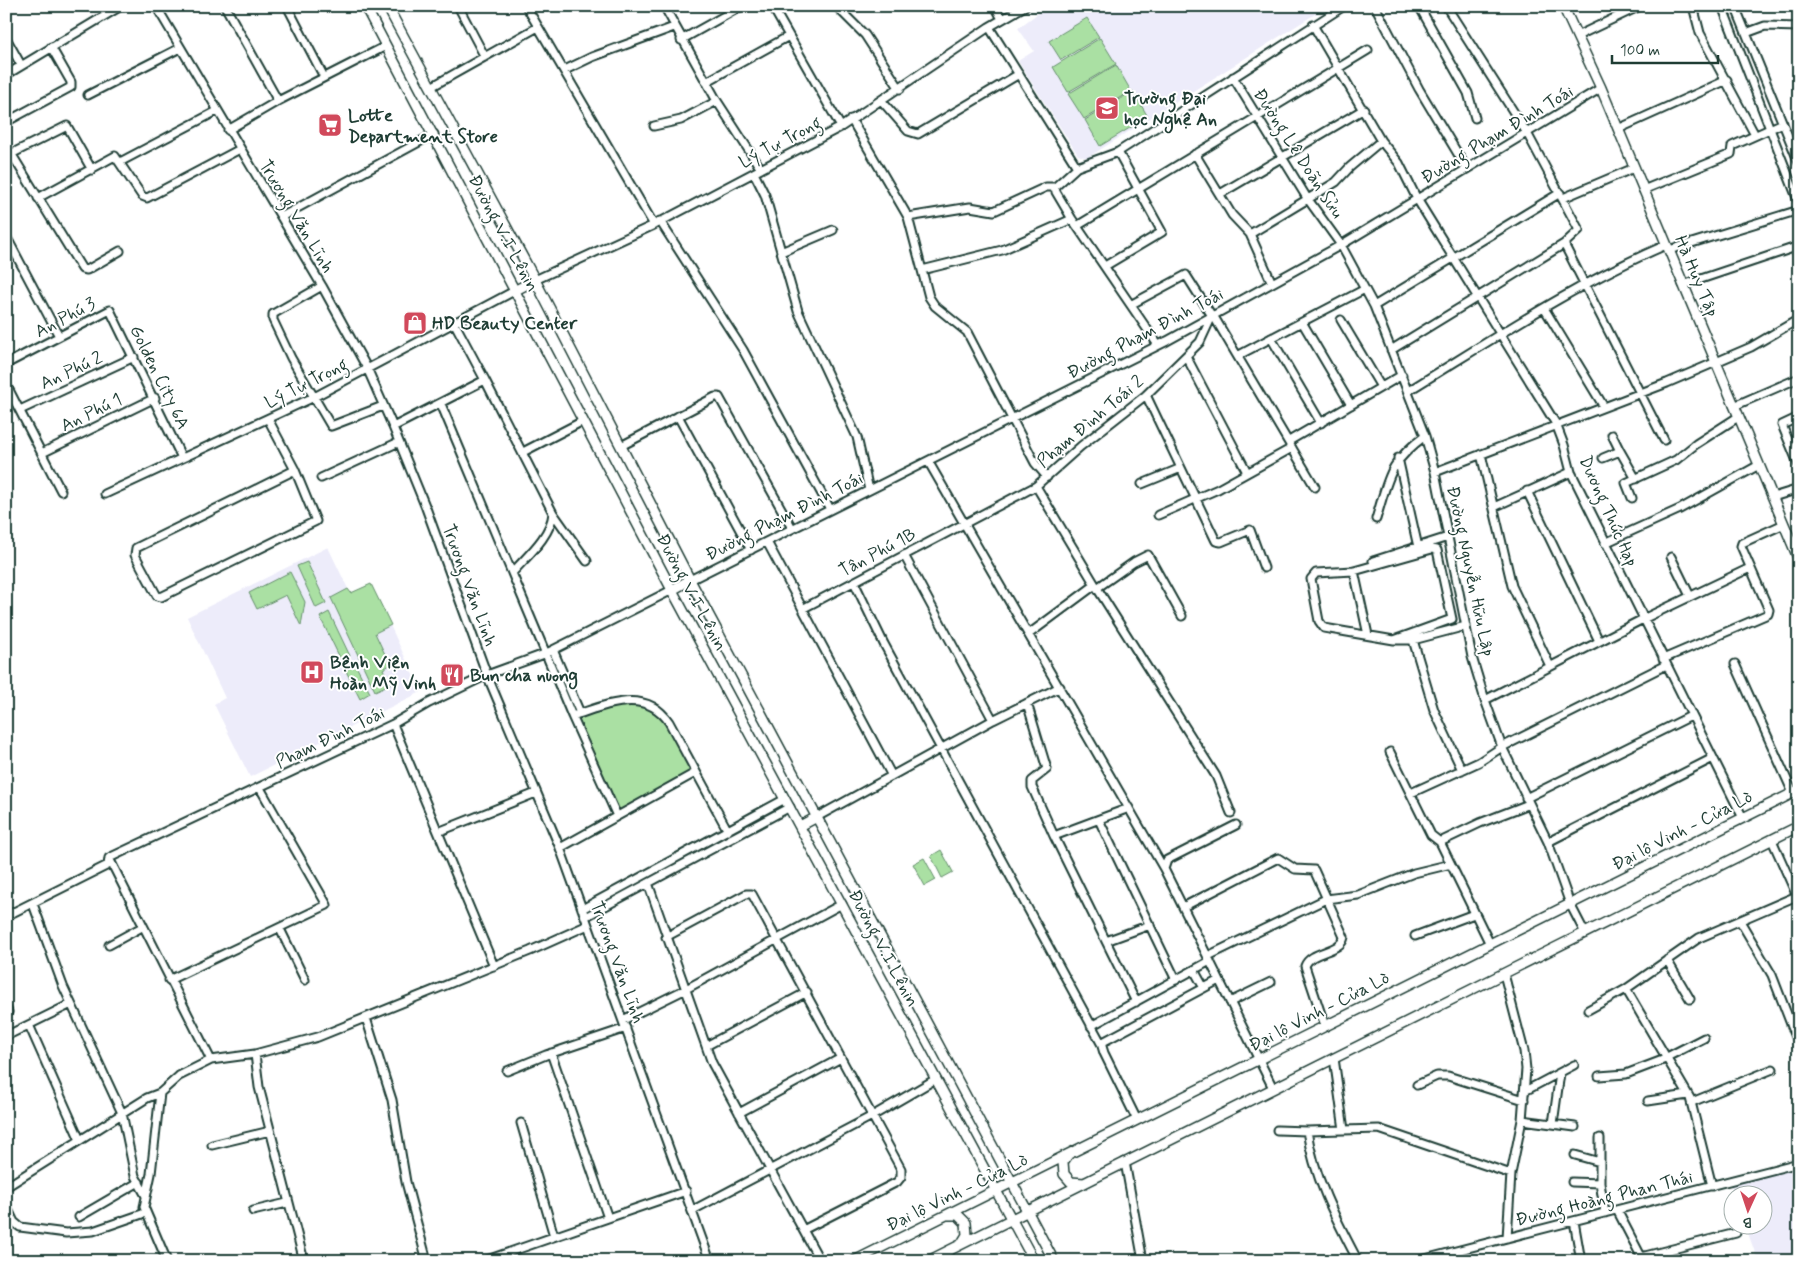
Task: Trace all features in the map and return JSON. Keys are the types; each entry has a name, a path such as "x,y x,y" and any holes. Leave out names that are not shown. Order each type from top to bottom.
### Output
{"main road":[{"name":"Đường V.I Lênin","path":"365,6 434,134 672,590 1034,1261"},
{"name":"Đường V.I Lênin","path":"387,6 535,280 690,580 1054,1261"},
{"name":"Hà Huy Tập","path":"1563,6 1601,88 1799,560"},
{"path":"516,290 535,280"},
{"path":"672,590 690,580"},
{"name":"Đại lộ Vinh - Cửa Lò","path":"854,1261 1796,792"},
{"path":"800,826 817,818"},
{"path":"928,1261 1799,826"},
{"path":"1070,1153 1063,1162 1064,1174 1075,1183 1086,1182"},
{"path":"946,1215 958,1215 966,1224 968,1235 960,1245"}],"street":[{"path":"6,75 120,6"},
{"name":"Trương Văn Lĩnh","path":"156,6 322,286 367,368 426,508 488,675 560,848 710,1261"},
{"path":"225,6 278,101"},
{"path":"287,6 324,77"},
{"path":"458,6 485,57"},
{"path":"526,6 657,223 742,350 830,509"},
{"path":"664,6 681,40 717,101 761,169"},
{"path":"681,40 742,6"},
{"path":"772,6 841,127"},
{"path":"836,6 865,35 900,89"},
{"path":"995,6 1002,19"},
{"name":"Lý Tự Trọng","path":"535,280 657,223 841,127 851,118 900,89 989,27 1025,6"},
{"path":"908,218 970,207 994,211 1046,187 1055,186 1077,167 1118,152 1344,6"},
{"path":"1375,6 1419,89 1467,169"},
{"path":"1420,6 1468,93 1475,118"},
{"path":"1391,350 1564,244 1579,230 1562,195 1527,133 1446,6"},
{"path":"1576,36 1640,6"},
{"path":"1693,6 1700,33 1755,135"},
{"path":"1722,6 1799,203"},
{"path":"1735,6 1799,163"},
{"name":"Dương Thúc Hạp","path":"1313,26 1340,68 1381,142 1400,163 1417,199 1556,424 1564,444 1571,472 1743,818"},
{"path":"1746,33 1765,26 1799,27"},
{"path":"431,87 538,27"},
{"path":"565,70 592,57 674,27"},
{"path":"989,27 1077,167"},
{"path":"706,82 789,36"},
{"path":"6,38 21,65"},
{"path":"228,130 278,101 386,46"},
{"path":"6,122 71,87 71,82 51,47"},
{"path":"88,95 180,48"},
{"path":"1077,226 1368,50"},
{"path":"881,100 908,131 918,134 1019,74"},
{"name":"Đường Lê Doãn Sửu","path":"1233,77 1307,198 1341,244"},
{"path":"1618,129 1727,80"},
{"name":"Đường Phạm Đình Toái","path":"690,580 1158,345 1341,244 1601,88"},
{"path":"654,126 681,120 717,101"},
{"path":"1220,194 1364,109"},
{"path":"120,162 217,110"},
{"path":"851,118 908,218 929,296 936,306 967,332 1035,463 1047,477"},
{"path":"1643,190 1731,154 1732,146 1782,123"},
{"path":"11,154 67,126 92,170"},
{"path":"281,217 434,134"},
{"path":"1250,234 1336,182 1350,167 1381,142"},
{"path":"6,145 82,270 87,270 120,251"},
{"path":"38,198 92,170 112,157 117,157 142,196 146,198 240,149"},
{"path":"1105,266 1162,233 1118,152"},
{"path":"1195,154 1232,215 1250,234 1272,283"},
{"path":"1374,306 1562,195 1634,168"},
{"path":"754,173 765,195 798,311 858,437 869,490"},
{"path":"1055,186 1056,192 1072,219 1132,304 1158,345"},
{"path":"1408,391 1585,283 1668,248 1799,210"},
{"path":"922,270 1002,250 1072,219"},
{"path":"781,252 833,230"},
{"path":"6,236 59,336"},
{"name":"Đường Nguyễn Hữu Lập","path":"1341,244 1374,306 1425,436 1435,472 1466,626 1485,700 1502,747 1548,842 1570,904 1585,933"},
{"path":"1564,244 1664,440"},
{"path":"1683,285 1799,246"},
{"path":"1132,304 1186,275 1239,355 1315,487"},
{"path":"322,286 274,313 272,316 283,342 331,426 383,406"},
{"path":"1239,355 1365,289"},
{"name":"Lý Tự Trọng","path":"105,494 314,397 516,290"},
{"path":"1544,308 1604,407"},
{"name":"An Phú 3","path":"6,364 110,310"},
{"name":"Golden City 6A","path":"110,310 155,398 182,458"},
{"name":"Phạm Đình Toái 2","path":"965,522 1036,486 1094,434 1146,395 1200,342 1213,315"},
{"path":"1435,472 1556,424 1640,394 1751,346 1799,319"},
{"path":"1341,320 1381,387"},
{"path":"454,322 553,512 587,561"},
{"path":"1302,322 1350,405"},
{"path":"1271,338 1321,423"},
{"name":"An Phú 2","path":"20,410 134,356"},
{"path":"1186,356 1247,472"},
{"path":"1158,515 1196,499 1247,472 1350,405 1402,376"},
{"path":"1734,406 1799,378"},
{"path":"393,427 485,380"},
{"path":"6,384 61,491"},
{"path":"1146,395 1217,542 1250,530 1264,568"},
{"path":"621,446 715,397 721,398 792,528"},
{"name":"An Phú 1","path":"42,454 155,398"},
{"path":"441,404 512,573 580,713"},
{"path":"678,416 751,550"},
{"path":"1632,498 1626,483 1676,460 1696,444 1738,417"},
{"path":"1799,417 1782,425 1797,455 1799,466"},
{"path":"268,419 295,470 316,518 315,523 161,597 157,596 135,555 136,548 295,470"},
{"path":"523,452 584,421"},
{"path":"1612,435 1636,478"},
{"path":"1376,519 1392,469 1398,458 1425,436"},
{"path":"321,478 399,442"},
{"path":"1603,458 1620,450"},
{"path":"1481,454 1514,594 1550,666"},
{"path":"1398,458 1418,547"},
{"path":"928,461 1164,869 1273,1088"},
{"path":"1606,543 1680,509 1760,464"},
{"path":"1142,484 1181,468"},
{"path":"1494,507 1571,472"},
{"path":"1036,486 1096,586 1216,776 1231,813"},
{"path":"1773,497 1799,489"},
{"path":"1527,491 1599,641"},
{"path":"512,573 545,534 551,523 553,512"},
{"name":"Tân Phú 1B","path":"804,608 965,522"},
{"path":"1411,793 1462,770 1664,662 1768,614 1769,610 1741,549 1742,543 1784,524"},
{"path":"1373,561 1448,537"},
{"path":"767,542 804,608 892,776"},
{"path":"1394,640 1452,618 1438,552 1432,549 1354,571 1316,573 1313,575 1311,579 1319,621 1326,629 1394,640 1413,640 1466,626"},
{"path":"904,555 993,720"},
{"path":"1029,634 1096,586 1134,562 1150,555 1182,616"},
{"path":"1671,557 1690,596"},
{"path":"1485,700 1643,619 1750,568"},
{"path":"1354,571 1368,635"},
{"path":"854,582 884,644 1101,1043 1104,1053 1138,1120"},
{"name":"Phạm Đình Toái","path":"6,916 108,865 109,858 393,724 429,703 488,675 550,652 672,590"},
{"path":"1413,640 1434,710 1462,770"},
{"path":"550,652 572,716 617,816"},
{"path":"1735,664 1796,792"},
{"path":"817,818 993,720 1060,687"},
{"path":"572,716 625,700 650,704 669,722 728,831"},
{"path":"1027,703 1047,770 1034,779 1032,785 1054,836 1136,1002"},
{"path":"1440,842 1528,801 1691,716"},
{"path":"393,724 494,966"},
{"path":"1390,752 1432,835 1440,842 1490,944"},
{"path":"1548,842 1713,758"},
{"path":"560,848 695,773"},
{"path":"170,980 325,907 327,902 260,788"},
{"path":"438,832 536,793"},
{"path":"582,909 728,831 788,803"},
{"path":"585,916 648,883 788,803"},
{"path":"1054,836 1129,808"},
{"path":"1098,820 1176,980"},
{"path":"1164,869 1167,860 1236,825"},
{"path":"1588,1010 1626,989 1699,938 1798,896 1772,840"},
{"path":"109,858 142,927 211,1060"},
{"path":"1183,907 1278,858 1295,869 1314,870 1344,939 1341,943 1310,958 1305,966 1325,1026"},
{"path":"1091,1026 1194,970 1209,958 1326,898 1358,895 1414,874 1451,864"},
{"path":"648,883 712,1063 820,1261"},
{"path":"666,937 748,893 754,896 841,1058 874,1115 901,1169 901,1177 897,1182 803,1230"},
{"path":"33,904 71,1004 122,1114 139,1182 146,1196"},
{"path":"623,1020 686,989 842,904"},
{"path":"1415,936 1474,914"},
{"path":"1740,921 1772,975 1799,1045"},
{"path":"6,1186 147,1098 160,1093 179,1076 211,1060 255,1054 318,1037 494,966 588,925"},
{"path":"1106,941 1150,926"},
{"path":"109,944 142,927"},
{"path":"280,928 305,980"},
{"path":"1667,960 1690,999"},
{"path":"1194,970 1204,988"},
{"path":"1504,974 1525,1056 1525,1091 1522,1120 1511,1174 1507,1238"},
{"path":"1101,1043 1219,980"},
{"path":"1230,1002 1271,982"},
{"path":"1626,989 1690,1098 1712,1186"},
{"path":"706,1046 807,992"},
{"path":"6,1036 71,1004"},
{"path":"366,1018 392,1100 406,1182 427,1261"},
{"path":"29,1025 80,1140"},
{"path":"507,1071 551,1053 626,1028"},
{"path":"1599,1076 1626,1074 1668,1058 1704,1038"},
{"path":"551,1053 608,1218"},
{"path":"255,1054 259,1087 284,1183 287,1203 304,1261"},
{"path":"740,1113 841,1058"},
{"path":"1334,1058 1344,1130"},
{"path":"1525,1091 1574,1065"},
{"path":"1648,1101 1690,1098 1773,1069"},
{"path":"1552,1124 1560,1073"},
{"path":"1417,1085 1437,1076 1448,1076 1524,1100"},
{"path":"693,1210 874,1115 936,1079"},
{"path":"160,1093 145,1213 167,1261"},
{"path":"1522,1120 1575,1127"},
{"path":"521,1123 554,1236"},
{"path":"1277,1130 1379,1130 1511,1174"},
{"path":"212,1145 270,1131"},
{"path":"1307,1131 1312,1156 1326,1198 1358,1261"},
{"path":"1600,1138 1600,1182 1605,1213"},
{"path":"1575,1155 1600,1162"},
{"path":"1125,1162 1143,1261"},
{"name":"Đường Hoàng Phan Thái","path":"1417,1261 1799,1163"},
{"path":"79,1217 139,1182"},
{"path":"1572,1182 1600,1182"},
{"path":"484,1261 686,1191"},
{"path":"253,1211 287,1203"},
{"path":"6,1205 14,1222 20,1227 66,1233 92,1231 145,1213"},
{"path":"1617,1210 1642,1259 1732,1234"},
{"path":"1572,1261 1580,1258 1574,1221"}],"shaded area":[{"name":"Trường Đại học Nghệ An","path":"1048,6 1317,6 1320,11 1087,158 1078,155 1018,61 1034,51 1018,28"},
{"name":"Bệnh Viện Hoàn Mỹ Vinh","path":"328,547 350,593 371,584 421,692 250,777 214,704 225,698 187,617"},
{"path":"1799,1168 1799,1261 1758,1261 1748,1234 1772,1234 1772,1184 1739,1184"}],"green space":[{"path":"1087,18 1099,37 1061,60 1049,41"},
{"path":"1100,38 1116,64 1068,92 1053,67"},
{"path":"1116,65 1131,91 1084,119 1068,94"},
{"path":"1133,91 1148,117 1100,146 1085,120"},
{"path":"307,562 326,603 316,608 297,566"},
{"path":"290,572 305,602 301,626 286,595 257,609 249,593"},
{"path":"371,584 391,625 375,633 390,665 383,669 390,684 375,691 331,598 348,589 351,593"},
{"path":"329,612 350,656 341,660 320,617"},
{"path":"354,662 370,693 360,699 344,667"},
{"path":"625,700 659,711 695,773 617,816 572,716"},
{"path":"941,850 953,872 942,878 931,856"},
{"path":"924,858 936,880 925,886 913,864"}],"place":[{"name":"Trường Đại học Nghệ An","path":"1107,108"},
{"name":"Lotte Department Store","path":"330,125"},
{"name":"HD Beauty Center","path":"415,323"},
{"name":"Bệnh Viện Hoàn Mỹ Vinh","path":"312,672"},
{"name":"Bun cha nuong","path":"452,675"}]}
